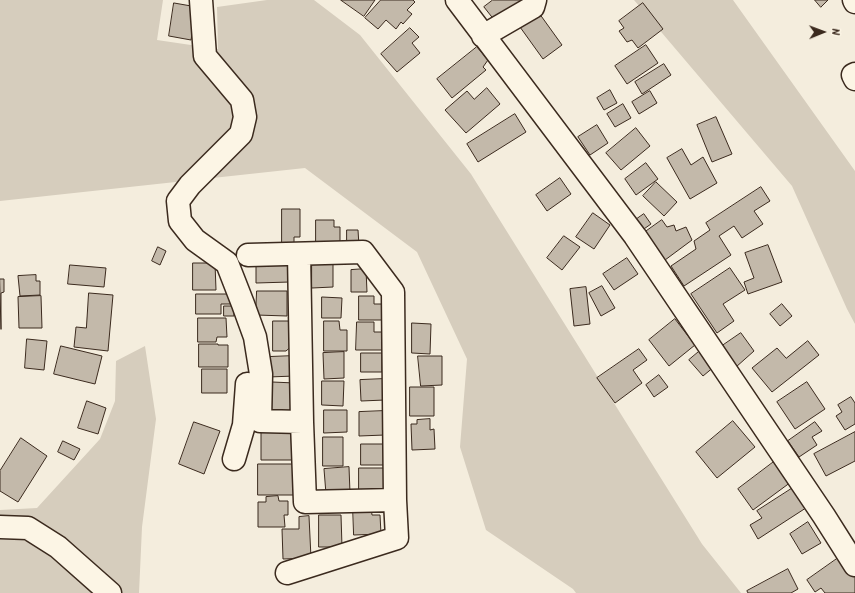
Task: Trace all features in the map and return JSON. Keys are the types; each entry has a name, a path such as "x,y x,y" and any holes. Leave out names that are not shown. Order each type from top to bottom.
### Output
{"street":[{"path":"201,0 205,56 242,100 245,117 241,134 190,185 178,201 180,221 195,240 227,263 244,304 255,337 261,374 260,421 302,422"},
{"path":"483,36 533,7 535,0"},
{"path":"467,3 483,36 635,236 824,516 855,565"},
{"path":"855,74 853,75 855,79"},
{"path":"248,255 363,252 393,292 396,538 286,573"},
{"path":"299,254 305,502 395,500"},
{"path":"234,459 244,425 247,394 248,362 244,304"},
{"path":"0,527 28,528 58,547 110,593"}],"shaded area":[{"path":"0,0 163,0 157,40 218,49 217,7 267,0 314,0 360,35 471,174 702,544 741,593 576,593 573,589 486,530 460,447 467,359 417,252 305,168 0,201"},
{"path":"634,0 733,0 855,171 855,324 792,186"},
{"path":"145,346 156,419 142,527 139,593 0,593 0,510 37,508 100,439 115,401 116,361"}],"building":[{"path":"341,0 375,0 364,16"},
{"path":"381,0 413,0 415,2 407,10 412,14 403,24 401,22 396,29 386,20 378,29 365,18"},
{"path":"493,0 524,0 495,21 484,7"},
{"path":"815,0 828,0 821,7"},
{"path":"174,3 197,7 191,40 169,36"},
{"path":"643,3 663,29 638,48 632,40 627,42 619,31 624,28 619,21"},
{"path":"539,13 562,45 543,59 520,27"},
{"path":"410,28 419,37 412,43 420,53 397,72 381,54"},
{"path":"646,45 658,63 627,84 615,66"},
{"path":"477,47 488,60 483,67 486,70 452,98 437,79"},
{"path":"664,64 671,75 642,94 635,82"},
{"path":"487,88 500,104 466,133 445,110 467,91 474,99"},
{"path":"610,90 617,103 604,110 597,98"},
{"path":"650,91 657,103 639,114 632,102"},
{"path":"623,104 631,118 615,127 607,114"},
{"path":"515,114 526,132 478,162 467,144"},
{"path":"716,117 732,154 712,162 697,125"},
{"path":"597,125 608,143 590,155 578,137"},
{"path":"636,128 650,146 621,170 606,153"},
{"path":"682,149 691,165 703,157 717,183 690,199 667,158"},
{"path":"646,163 658,179 636,195 625,179"},
{"path":"560,178 571,194 547,211 536,195"},
{"path":"656,182 677,202 664,216 643,196"},
{"path":"761,187 770,201 754,211 763,224 742,238 734,226 719,236 731,255 684,286 671,266 696,249 694,241 710,230 706,223"},
{"path":"282,209 300,209 300,237 294,237 294,243 282,243"},
{"path":"593,213 610,225 594,249 576,237"},
{"path":"644,214 651,224 641,231 634,221"},
{"path":"316,220 334,220 334,227 340,227 340,244 316,244"},
{"path":"662,220 667,227 674,225 676,231 686,227 692,240 661,263 641,235"},
{"path":"347,230 358,230 359,246 347,247"},
{"path":"564,236 580,247 562,270 547,258"},
{"path":"768,245 782,282 748,294 744,282 754,278 745,253"},
{"path":"158,247 166,251 160,265 152,261"},
{"path":"312,258 333,258 333,287 312,288"},
{"path":"627,258 638,274 614,290 603,274"},
{"path":"290,259 290,282 256,283 256,260"},
{"path":"193,263 215,263 216,290 193,290"},
{"path":"70,265 106,268 104,287 68,284"},
{"path":"730,268 745,290 723,304 734,321 717,333 691,294"},
{"path":"366,269 367,292 351,292 351,270"},
{"path":"36,275 36,281 40,281 40,295 20,296 18,276"},
{"path":"0,279 4,279 4,292 1,293 1,329"},
{"path":"602,286 615,308 601,316 589,293"},
{"path":"586,287 590,324 574,326 570,289"},
{"path":"257,291 287,291 287,316 256,315"},
{"path":"89,293 113,295 108,351 74,347 76,327 86,328"},
{"path":"196,294 231,294 231,304 221,304 221,314 196,314"},
{"path":"41,296 42,328 19,328 18,297"},
{"path":"359,296 374,296 374,304 385,304 385,320 359,320"},
{"path":"322,297 342,298 341,318 322,318"},
{"path":"782,304 792,316 780,326 770,314"},
{"path":"224,306 234,306 234,316 224,316"},
{"path":"198,318 226,318 227,337 217,337 216,342 198,342"},
{"path":"675,319 695,345 669,366 649,340"},
{"path":"273,321 293,321 294,344 286,351 273,351"},
{"path":"324,321 339,321 340,330 347,330 347,351 324,351"},
{"path":"357,322 374,322 374,332 384,332 383,350 356,350"},
{"path":"412,323 431,324 430,354 412,353"},
{"path":"741,333 754,351 736,367 722,346"},
{"path":"27,339 47,341 44,370 25,368"},
{"path":"808,341 819,355 772,392 752,368 777,348 786,358"},
{"path":"199,344 228,345 228,367 199,367"},
{"path":"61,346 102,356 95,384 54,374"},
{"path":"639,349 647,360 633,370 642,383 615,403 597,378"},
{"path":"701,350 715,366 703,376 689,360"},
{"path":"344,352 344,378 324,379 323,353"},
{"path":"361,353 382,353 382,372 361,372"},
{"path":"294,356 295,376 268,377 268,357"},
{"path":"418,356 442,356 442,385 421,386"},
{"path":"202,369 227,369 227,393 202,393"},
{"path":"659,375 668,387 654,397 646,385"},
{"path":"384,379 385,400 361,401 360,380"},
{"path":"322,381 344,381 343,406 322,405"},
{"path":"272,382 295,383 293,413 271,412"},
{"path":"807,382 825,409 795,429 777,402"},
{"path":"410,387 434,387 434,416 410,416"},
{"path":"851,397 855,403 855,424 845,430 836,416 842,412 838,405"},
{"path":"87,401 106,408 98,434 78,428"},
{"path":"324,410 347,410 347,432 324,433"},
{"path":"384,411 385,435 359,436 359,412"},
{"path":"430,419 430,430 434,429 435,449 412,450 411,424 417,424 417,420"},
{"path":"733,421 755,447 717,478 696,452"},
{"path":"194,422 220,431 204,474 179,464"},
{"path":"815,422 822,431 812,437 817,445 799,457 788,441"},
{"path":"291,432 292,460 261,460 261,433"},
{"path":"855,432 855,461 826,476 814,454"},
{"path":"323,437 343,437 343,466 323,466"},
{"path":"21,438 47,456 18,502 0,491 0,471"},
{"path":"63,441 80,449 74,460 58,452"},
{"path":"361,444 385,444 385,465 361,465"},
{"path":"775,461 791,482 753,510 738,489"},
{"path":"258,464 295,464 296,495 258,495"},
{"path":"349,467 350,493 326,494 324,469"},
{"path":"359,468 384,468 384,494 359,493"},
{"path":"799,484 812,504 758,539 750,525 762,518 757,511"},
{"path":"278,496 279,501 288,501 288,515 284,515 285,527 258,527 258,502 266,502 266,497"},
{"path":"353,507 371,507 372,515 380,515 381,534 354,535"},
{"path":"319,515 341,515 342,547 319,547"},
{"path":"309,516 311,558 283,559 282,529 299,529 299,517"},
{"path":"808,522 821,543 802,554 790,534"},
{"path":"841,556 855,576 855,593 825,593 821,588 815,592 807,580"},
{"path":"788,569 798,589 791,593 748,593 747,591"}]}
